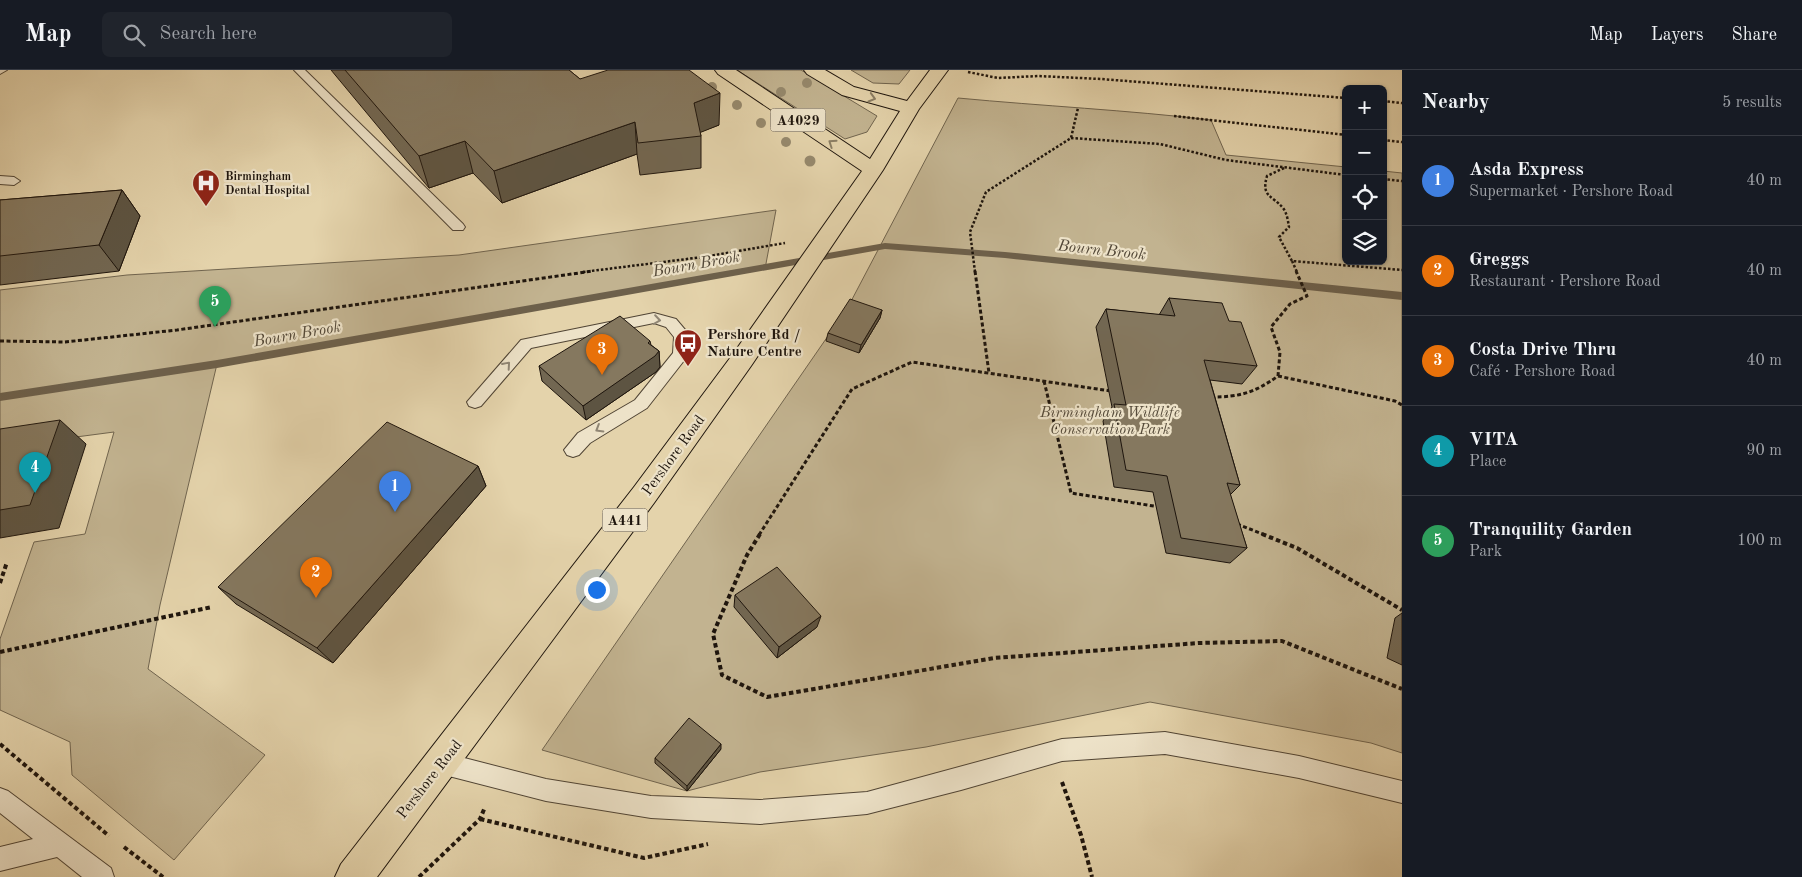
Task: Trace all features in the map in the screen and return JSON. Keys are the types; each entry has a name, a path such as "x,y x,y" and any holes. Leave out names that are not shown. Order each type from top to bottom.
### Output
{"main road":[{"name":"A4029","path":"724,70 873,170"},
{"path":"813,70 848,91 911,108"},
{"name":"Pershore Road","path":"354,877 650,487 803,272 828,232 873,170 911,108 939,70"}],"lane":[{"path":"299,70 458,227"},
{"path":"0,180 14,181"},
{"path":"475,402 526,344 654,318 672,323 682,336 681,354 641,404 584,438 573,450"},
{"path":"441,763 546,790 651,807 760,812 867,803 1062,750 1165,743 1299,766 1402,792"},
{"path":"0,799 102,877"},
{"path":"0,859 58,845"}],"path":[{"path":"979,75 984,70"},
{"path":"965,72 998,78 1038,76 1102,79 1342,98"},
{"path":"1387,101 1402,103"},
{"path":"1071,138 1078,108"},
{"path":"1174,116 1342,135"},
{"path":"989,373 970,232 986,192 1071,138 1160,144 1226,160 1342,174"},
{"path":"1387,140 1402,142"},
{"path":"1202,397 1239,397 1259,391 1278,376 1280,352 1270,327 1290,304 1307,296 1279,237 1289,227 1284,209 1267,196 1264,184 1267,176 1284,167"},
{"path":"1387,179 1402,181"},
{"path":"0,341 65,342 177,330 569,274 703,257 789,242"},
{"path":"1292,261 1402,270"},
{"path":"1118,392 912,362 852,389 746,555 713,634 722,675 768,697 994,658 1199,643 1282,641 1402,689"},
{"path":"1278,376 1395,401 1402,405"},
{"path":"1044,381 1071,493 1168,509"},
{"path":"1234,522 1297,548 1402,610"},
{"path":"0,583 8,562"},
{"path":"0,652 212,607"},
{"path":"0,744 114,840"},
{"path":"418,877 480,819"},
{"path":"1081,835 1092,877"},
{"path":"121,846 163,877"}],"green space":[{"path":"737,70 801,70 877,116 867,132 845,139"},
{"path":"851,70 910,70 899,84 873,83"},
{"name":"Birmingham Wildlife Conservation Park","path":"958,98 1148,113 1211,120 1226,155 1342,167 1342,265 1387,265 1387,171 1402,173 1402,753 1371,743 1150,702 926,747 760,772 687,791 542,750 848,307"},
{"path":"776,210 765,269 217,364 160,605 148,669 265,755 174,860 72,775 70,742 0,710 0,639 34,542 85,534 114,432 0,447 0,290 127,275 459,255"}],"building":[{"path":"345,70 569,70 580,79 608,70 689,70 720,93 694,103 701,136 638,143 635,122 494,171 465,141 419,156"},
{"path":"122,190 99,245 0,256 0,200"},
{"path":"1169,298 1222,303 1229,321 1241,322 1257,366 1204,360 1240,485 1227,483 1247,548 1181,538 1167,476 1126,470 1114,404 1126,405 1106,309 1175,316"},
{"path":"850,299 882,310 861,345 828,333"},
{"path":"620,316 659,351 655,356 583,406 539,366"},
{"path":"60,420 30,505 0,510 0,429"},
{"path":"387,422 478,466 317,648 218,587"},
{"path":"777,567 821,616 779,647 735,595"},
{"path":"689,718 721,744 687,786 655,758"}],"waterway":[{"name":"Bourn Brook","path":"0,397 217,364 885,246 1005,255 1402,296"}],"place":[{"name":"Birmingham Dental Hospital","path":"206,207"},
{"name":"Tranquility Garden","path":"215,327"},
{"name":"Pershore Rd / Nature Centre","path":"688,367"},
{"name":"Costa Drive Thru","path":"602,375"},
{"name":"VITA","path":"35,493"},
{"name":"Asda Express","path":"395,512"},
{"name":"Greggs","path":"316,598"}]}
